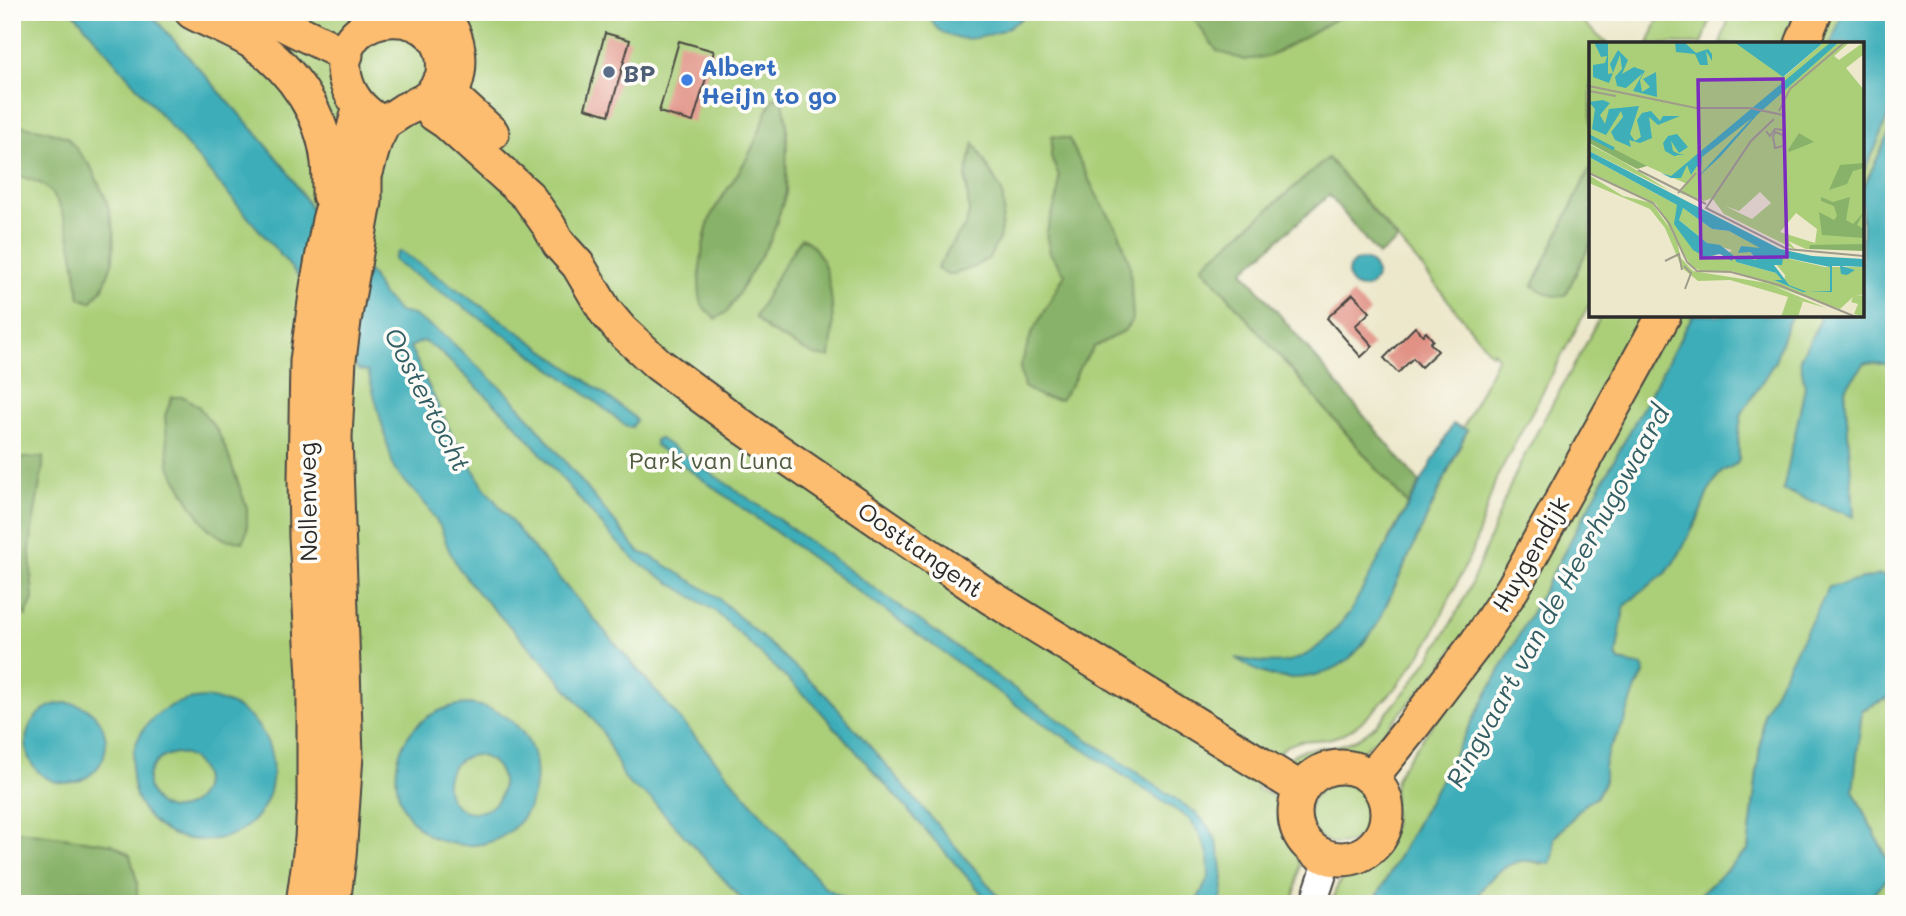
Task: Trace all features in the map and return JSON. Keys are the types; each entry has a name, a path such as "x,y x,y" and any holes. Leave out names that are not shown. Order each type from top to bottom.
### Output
{"main road":[{"path":"192,12 254,44 292,78 303,94 324,141 328,162 329,219"},
{"path":"258,12 346,55"},
{"path":"438,12 449,24 458,47 460,62 457,79 442,95 414,122 381,118 354,98 344,69 351,40 361,28 375,19 373,14 410,17 429,26 438,36 445,64 442,95"},
{"path":"1803,42 1815,12"},
{"name":"Oosttangent","path":"442,95 446,122 528,196 559,244 578,265 605,311 621,330 658,364 746,429 990,597 1301,789"},
{"name":"Nollenweg","path":"303,904 312,839 314,791 314,677 305,479 306,397 311,326 329,219 381,118"},
{"name":"Nollenweg","path":"333,904 340,857 346,755 336,460 339,359 365,202 376,180 384,152 381,118"},
{"name":"Huygendijk","path":"1371,778 1477,642 1513,588 1663,317"},
{"path":"1333,767 1347,767 1371,778 1386,801 1385,829 1378,841 1356,858 1342,860 1328,859 1307,846 1300,836 1294,813 1296,800 1309,779 1333,767"}],"street":[{"path":"1313,904 1328,859"}],"green space":[{"name":"Park van Luna","path":"12,12 1572,12 1605,42 1589,42 1589,170 1533,286 1566,294 1589,246 1589,305 1496,479 1474,547 1429,642 1396,688 1364,720 1341,735 1300,741 1286,746 1275,756 1256,789 1278,801 1286,831 1296,851 1300,865 1293,904 12,904","holes":["1328,158 1415,259 1491,354 1493,351 1498,357 1463,428 1467,431 1377,625 1392,549 1387,542 1408,505 1202,266"]},
{"path":"1189,12 1348,12 1270,56 1244,60 1217,51"},
{"path":"1661,12 1713,12 1703,42 1649,42"},
{"path":"1731,12 1800,12 1788,42 1721,42"},
{"path":"1825,12 1843,12 1832,42 1813,42"},
{"path":"774,97 783,100 787,124 786,193 771,239 728,311 716,319 704,308 701,300 701,260 706,232 713,212 742,167"},
{"path":"1894,100 1894,123 1864,186 1864,170"},
{"path":"12,124 67,137 91,167 106,199 114,230 113,261 103,288 91,302 80,298 70,237 60,206 40,183 12,174"},
{"path":"1052,136 1069,139 1095,192 1119,232 1130,265 1133,319 1124,331 1094,347 1060,400 1042,397 1024,387 1020,367 1031,335 1065,274 1050,253 1046,234 1058,195 1059,176 1051,157"},
{"path":"974,143 1002,192 1004,210 999,239 989,258 972,268 948,274 937,269 966,224 969,212 966,175"},
{"path":"1328,158 1398,240 1378,255 1329,195 1243,271 1420,483 1408,505 1202,266"},
{"path":"1589,170 1589,246 1566,294 1549,294 1533,286"},
{"path":"801,238 812,246 821,258 827,274 832,309 830,357 803,350 770,331 755,317"},
{"path":"1600,317 1648,317 1516,563 1441,667 1381,735 1361,752 1352,757 1307,765 1290,761 1294,754 1301,751 1344,744 1367,732 1397,701 1428,661 1470,587 1525,455"},
{"path":"1673,317 1692,317 1373,904 1331,904 1342,879 1375,857 1385,846 1392,831 1396,779 1468,675"},
{"path":"1791,317 1819,317 1820,321 1800,359 1805,387 1784,490 1854,517 1845,389 1865,363 1890,364 1894,361 1894,578 1879,576 1764,712 1748,850 1689,904 1473,904 1486,884 1505,867 1522,861 1542,864 1554,854 1554,838 1586,803 1597,797 1604,783 1608,750 1640,682 1643,666 1619,661 1616,656 1624,607 1666,573 1697,521 1717,477 1739,460 1738,434 1742,413 1775,361"},
{"path":"172,397 184,397 198,406 217,430 247,508 247,531 243,542 224,539 208,528 176,479 169,464 165,416"},
{"path":"43,457 30,552 33,599 26,616 12,590 12,462"},
{"path":"1894,695 1894,871 1853,791 1862,710"},
{"path":"1339,784 1356,789 1364,797 1369,814 1364,831 1356,839 1339,844 1322,839 1314,831 1309,814 1314,797 1322,789"},
{"path":"12,832 112,844 130,855 137,882 137,904 118,904 116,899 106,894 85,890 12,904"},
{"path":"1894,872 1894,904 1863,904"}],"water":[{"name":"Oostertocht","path":"73,12 149,12 257,134 286,169 312,210 372,276 381,293 399,312 413,315 445,336 511,397 639,552 716,596 826,695 1005,904 991,904 815,705 715,611 637,562 613,538 514,422 439,351 423,341 410,347 451,433 484,487 528,542 825,888 857,904 746,904 650,798 629,784 603,733 592,718 545,663 477,592 458,567 441,528 427,506 394,469 368,372 358,370 300,278"},
{"path":"928,12 1028,12 1018,21 989,35 959,38 945,34 935,26"},
{"path":"1843,12 1894,12 1894,100 1864,170 1864,42 1832,42"},
{"path":"1894,123 1894,361 1890,364 1865,363 1845,389 1854,517 1783,490 1805,387 1800,359 1820,321 1819,317 1864,317 1864,186"},
{"path":"398,252 402,252 578,374 634,417 636,421 632,427 627,427 515,342 398,264 394,259"},
{"path":"1362,260 1372,264 1376,274 1372,284 1362,288 1352,284 1348,274 1352,264"},
{"name":"Ringvaart van de Heerhugowaard","path":"1692,317 1791,317 1775,361 1742,413 1738,434 1739,459 1717,477 1678,556 1666,573 1624,607 1616,656 1619,661 1643,666 1644,674 1623,725 1608,750 1604,783 1596,797 1586,803 1554,838 1554,854 1550,863 1522,861 1507,866 1487,883 1473,904 1373,904"},
{"path":"1453,424 1467,430 1377,625 1357,651 1337,667 1299,678 1272,676 1257,671 1236,658 1256,662 1288,661 1313,650 1337,628 1350,612"},
{"path":"659,438 764,509 1033,702 1196,813 1217,843 1223,880 1219,904 1195,904 1209,877 1208,853 1199,833 1188,818 1026,712 656,446 655,440"},
{"path":"1880,575 1894,578 1894,695 1862,710 1853,791 1894,872 1863,904 1689,904 1748,850 1764,712 1829,587"},
{"path":"203,698 234,706 256,723 269,746 273,772 268,797 254,819 232,834 202,840 172,834 150,819 137,797 132,772 135,746 148,723 171,706","holes":["176,753 192,759 199,766 204,778 197,799 178,809 167,808 158,803 148,785 150,772 157,761"]},
{"path":"66,703 81,706 94,715 103,728 106,743 103,758 94,771 81,780 66,783 51,780 38,771 29,758 26,743 29,728 38,715 51,706"},
{"path":"467,704 499,713 521,730 533,753 536,779 529,805 515,826 493,841 463,845 434,838 413,822 401,801 396,776 401,751 414,729 436,712","holes":["475,755 496,766 501,775 500,795 495,804 486,810 474,812 462,809 448,795 448,775 463,759"]}],"building":[{"path":"605,33 630,40 609,115 585,108"},
{"path":"679,41 714,51 693,122 659,112"},
{"path":"1353,294 1370,312 1355,326 1373,346 1361,357 1327,318"},
{"path":"1415,327 1423,335 1426,332 1433,340 1430,343 1438,351 1421,367 1413,358 1398,373 1384,358"}],"place":[{"name":"BP","path":"609,72"},
{"name":"Albert Heijn to go","path":"687,80"}]}
